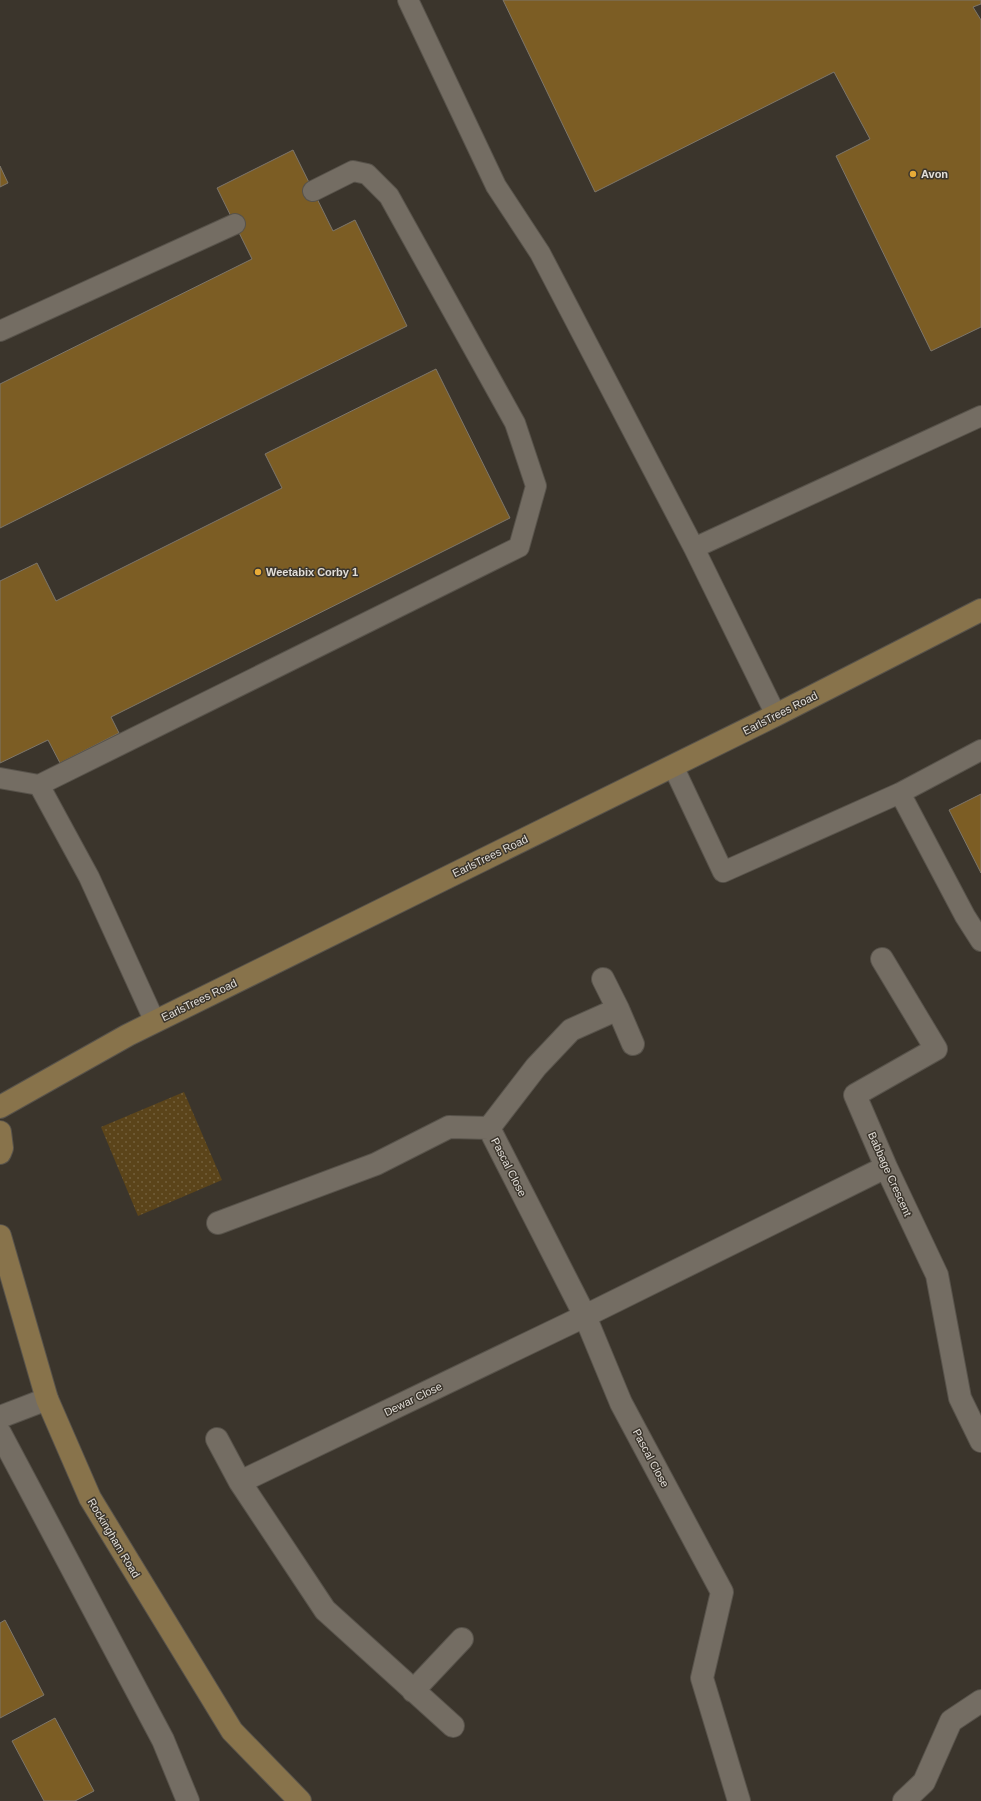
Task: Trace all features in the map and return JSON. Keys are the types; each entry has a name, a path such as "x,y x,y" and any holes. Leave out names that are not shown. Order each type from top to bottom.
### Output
{"street":[{"name":"EarlsTrees Road","path":"0,1107 128,1035 776,715 981,610"},
{"name":"Babbage Crescent","path":"882,959 936,1049 855,1095 886,1167 937,1275 960,1398 981,1441"},
{"path":"603,979 633,1044"},
{"name":"Pascal Close","path":"489,1128 536,1066 571,1030 618,1009"},
{"name":"Pascal Close","path":"218,1223 376,1164 449,1127 489,1128"},
{"name":"Pascal Close","path":"489,1128 585,1316 621,1403 722,1592 702,1678 739,1801"},
{"path":"0,1132 2,1148 0,1153"},
{"name":"Dewar Close","path":"240,1482 585,1316 886,1167"},
{"name":"Rockingham Road","path":"0,1236 47,1399 90,1498 232,1731 300,1801"},
{"path":"0,1417 47,1399"},
{"path":"0,1433 163,1740 188,1801"},
{"path":"217,1439 240,1482 325,1610 453,1726"},
{"path":"413,1691 462,1639"},
{"path":"904,1801 924,1782 951,1721 981,1701"}],"lane":[{"path":"408,0 496,186 540,253 694,548 776,715"},
{"path":"0,778 40,785 519,547 536,486 515,423 389,196 367,174 353,172 313,191"},
{"path":"0,331 235,224"},
{"path":"694,548 981,416"},
{"path":"673,766 723,872 900,793 981,750"},
{"path":"40,785 89,877 154,1022"},
{"path":"900,793 965,916 981,941"}],"shaded area":[{"path":"184,1092 222,1180 138,1216 101,1127"}],"building":[{"name":"Avon","path":"503,0 981,0 981,4 973,7 981,20 981,327 931,351 836,156 870,139 834,72 595,192"},
{"path":"293,150 333,231 355,220 407,326 0,528 0,384 252,259 217,188"},
{"path":"0,166 8,183 0,187"},
{"name":"Weetabix Corby 1","path":"436,369 510,518 111,717 119,733 60,763 48,740 0,763 0,581 37,563 56,601 282,488 265,454"},
{"path":"981,794 981,873 949,810"},
{"path":"5,1620 44,1695 0,1718 0,1623"},
{"path":"55,1718 94,1791 75,1801 44,1801 12,1741"}],"place":[{"name":"Avon","path":"913,174"},
{"name":"Weetabix Corby 1","path":"258,572"}]}
